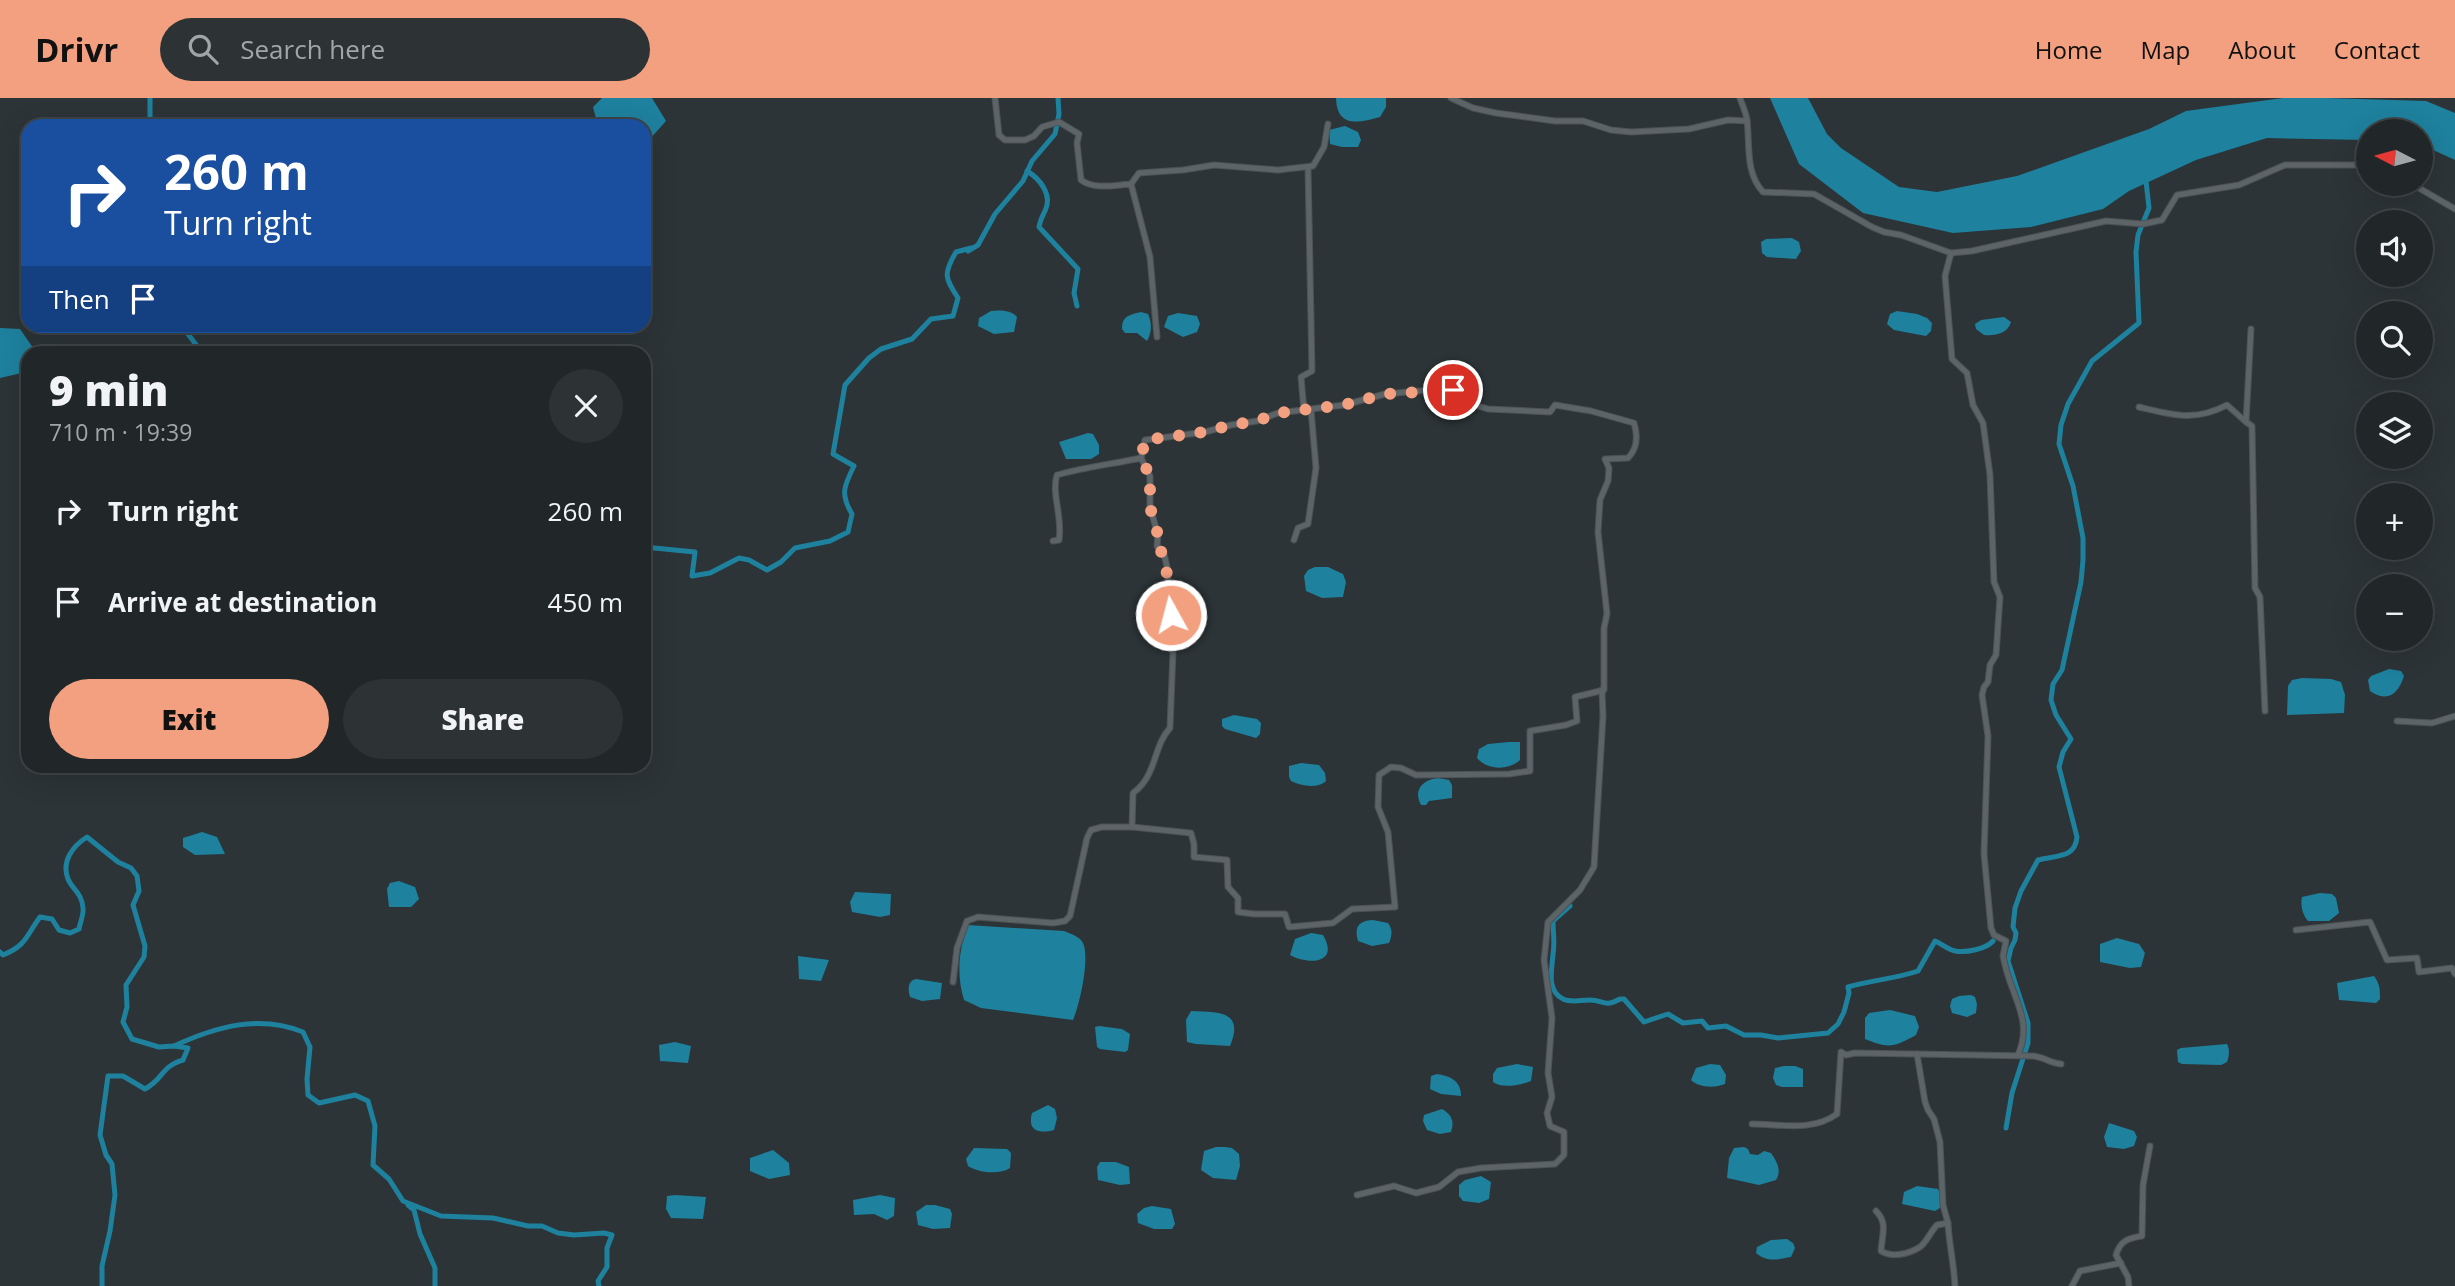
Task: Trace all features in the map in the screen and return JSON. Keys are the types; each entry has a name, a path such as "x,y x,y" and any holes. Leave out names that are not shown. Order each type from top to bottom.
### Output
{"street":[{"path":"995,98 997,128 999,135 1005,140 1025,140 1034,136 1042,127 1057,123 1079,134 1081,180 1097,186 1131,184"},
{"path":"1451,98 1473,108 1496,113 1555,121 1583,121 1611,130 1631,132 1689,129 1728,120 1747,121"},
{"path":"1740,98 1747,121 1751,169 1757,186 1763,192 1814,194 1872,227 1901,234 1951,253 1972,251 2105,221 2143,224 2162,220 2176,195 2239,186 2285,165 2356,164"},
{"path":"1131,184 1139,173 1203,166 1278,170 1308,168 1313,166 1324,146 1328,124"},
{"path":"1304,411 1301,377 1312,372 1313,353 1309,296 1308,168"},
{"path":"1131,184 1150,257 1157,337"},
{"path":"2433,196 2455,209"},
{"path":"1951,253 1945,276 1952,359 1968,373 1973,405 1983,423 1990,474 1990,505 1994,525 1993,574 2000,597 1996,655 1990,665 1988,682 1982,695 1988,736 1984,854 1991,928 1994,935 2006,941 2003,956 2025,1029 2024,1045 2018,1055"},
{"path":"2246,422 2251,329"},
{"path":"1132,827 1133,793 1143,786 1170,728 1174,626 1168,608 1168,571 1164,554 1157,546 1158,535 1150,507 1150,476 1141,458 1145,440 1205,432 1257,421 1278,413 1362,402 1385,394 1441,389 1453,390 1467,397 1475,405 1488,410 1550,412 1555,405 1567,406 1634,423 1637,435 1634,453 1628,458 1605,459 1609,468 1608,481 1600,500 1598,532 1607,614 1604,628 1603,716 1594,867 1580,890 1550,918 1545,942 1546,984 1552,1018 1548,1073 1552,1097 1547,1113 1550,1126 1564,1132 1564,1155 1555,1164 1458,1172 1439,1187 1416,1193 1394,1186 1357,1195"},
{"path":"2139,407 2178,416 2209,415 2227,405 2252,426 2255,587 2260,597 2265,711"},
{"path":"1294,540 1298,528 1308,524 1315,482 1311,410"},
{"path":"1053,541 1059,540 1061,531 1058,496 1054,484 1057,475 1074,469 1141,458"},
{"path":"954,982 957,948 967,920 978,917 1053,923 1065,921 1070,916 1091,830 1102,827 1191,833 1195,857 1227,860 1228,887 1238,898 1238,912 1285,914 1289,927 1333,923 1352,909 1395,906 1388,832 1378,807 1379,775 1391,767 1416,775 1530,771 1530,731 1577,721 1575,697 1602,691"},
{"path":"2398,721 2432,723 2455,716"},
{"path":"2296,930 2370,922 2388,960 2417,958 2419,972 2452,968 2455,974"},
{"path":"1752,1124 1800,1127 1827,1121 1837,1114 1841,1052 1846,1055 2018,1055 2044,1057 2050,1063 2061,1064"},
{"path":"1917,1054 1925,1102 1934,1119 1940,1142 1943,1205 1955,1267 1955,1286"},
{"path":"2129,1286 2128,1276 2116,1255 2119,1246 2129,1238 2143,1236 2143,1185 2150,1146"},
{"path":"1876,1211 1884,1221 1881,1251 1886,1254 1905,1254 1921,1247 1937,1225 1948,1223"},
{"path":"2072,1286 2080,1271 2121,1263"}],"water":[{"path":"602,98 652,98 666,121 651,138 651,119 596,119 593,107"},
{"path":"1336,98 1386,98 1386,107 1380,117 1350,121 1340,114"},
{"path":"1770,98 1808,98 1827,134 1841,148 1899,187 1937,192 2017,176 2149,129 2186,111 2283,98 2326,98 2426,101 2455,113 2455,160 2433,150 2433,119 2356,119 2356,140 2267,138 2196,160 2129,191 2103,209 2031,227 1953,233 1863,213 1799,164"},
{"path":"1345,126 1358,132 1361,140 1358,147 1330,144 1329,130"},
{"path":"1792,238 1799,242 1801,251 1796,259 1767,257 1762,253 1761,242 1766,239"},
{"path":"991,311 1005,311 1015,315 1017,317 1014,332 994,334 978,326 979,318"},
{"path":"1897,311 1927,318 1932,323 1931,331 1926,336 1894,330 1887,324 1890,314"},
{"path":"1141,312 1148,314 1150,321 1151,331 1147,341 1137,333 1125,333 1122,329 1123,321 1127,317"},
{"path":"1178,313 1197,316 1200,324 1197,332 1183,337 1164,327 1168,316"},
{"path":"2004,317 2011,322 2001,333 1984,335 1976,329 1975,324 1981,320"},
{"path":"0,328 20,329 32,346 21,346 21,373 0,378"},
{"path":"1088,433 1093,434 1099,445 1099,454 1091,459 1066,459 1059,442"},
{"path":"1328,567 1343,574 1346,582 1343,597 1322,598 1306,591 1304,576 1308,570"},
{"path":"2389,669 2401,671 2404,676 2399,688 2387,696 2376,695 2370,691 2368,680 2371,676"},
{"path":"2302,678 2341,682 2345,695 2344,713 2287,715 2288,686 2292,680"},
{"path":"1234,715 1257,719 1261,723 1260,734 1256,738 1225,729 1222,719"},
{"path":"1520,742 1520,760 1515,764 1498,768 1486,765 1477,758 1479,749 1488,744"},
{"path":"1301,763 1319,765 1325,773 1326,781 1309,786 1291,781 1289,766"},
{"path":"1438,778 1449,780 1452,785 1452,798 1429,801 1426,805 1421,805 1418,794 1421,786"},
{"path":"202,832 217,837 225,854 195,855 183,847 183,838"},
{"path":"399,881 415,887 419,899 411,907 389,907 387,889 390,883"},
{"path":"855,892 891,894 890,915 880,917 852,912 850,902"},
{"path":"2320,893 2332,894 2336,898 2339,913 2329,921 2308,921 2302,910 2302,897"},
{"path":"1373,920 1388,923 1391,928 1389,943 1372,946 1358,941 1358,926"},
{"path":"968,925 1064,931 1075,935 1083,943 1085,950 1085,970 1073,1020 981,1008 964,1000 960,962"},
{"path":"1311,933 1323,935 1328,952 1325,957 1313,961 1290,955 1295,939"},
{"path":"2117,938 2139,944 2145,953 2141,967 2130,968 2100,962 2100,944"},
{"path":"798,956 829,960 821,981 799,979"},
{"path":"2374,976 2380,993 2380,999 2376,1003 2339,1000 2337,983"},
{"path":"916,979 942,983 940,999 922,1001 910,997 910,984"},
{"path":"1971,995 1975,997 1977,1004 1976,1013 1967,1017 1952,1013 1952,999"},
{"path":"1890,1010 1915,1016 1919,1027 1916,1035 1891,1045 1865,1039 1865,1018 1869,1013"},
{"path":"1191,1011 1219,1013 1231,1019 1234,1034 1230,1046 1187,1042 1186,1020"},
{"path":"1095,1027 1122,1029 1130,1034 1128,1050 1125,1052 1097,1047"},
{"path":"675,1042 691,1046 688,1063 660,1061 659,1045"},
{"path":"2227,1044 2228,1060 2221,1065 2178,1062 2177,1050 2181,1048"},
{"path":"1517,1064 1533,1067 1531,1081 1507,1086 1493,1082 1493,1074 1497,1068"},
{"path":"1710,1064 1720,1065 1726,1075 1725,1084 1698,1085 1691,1080 1696,1068"},
{"path":"1784,1066 1803,1069 1803,1087 1776,1085 1773,1078 1775,1068"},
{"path":"1437,1074 1457,1083 1461,1096 1441,1094 1430,1089 1431,1076"},
{"path":"1048,1105 1055,1109 1057,1118 1054,1130 1036,1130 1031,1124 1032,1113"},
{"path":"1442,1109 1451,1118 1451,1132 1440,1134 1427,1130 1423,1121 1424,1115"},
{"path":"2109,1123 2134,1131 2137,1137 2134,1146 2124,1149 2107,1147 2104,1137"},
{"path":"1744,1147 1750,1154 1758,1155 1764,1151 1771,1153 1779,1169 1776,1180 1759,1185 1727,1178 1729,1158 1734,1148"},
{"path":"974,1148 1007,1149 1011,1153 1010,1168 1001,1172 989,1172 968,1166 966,1159"},
{"path":"1232,1148 1239,1154 1240,1166 1236,1180 1213,1178 1201,1170 1204,1151"},
{"path":"773,1150 789,1163 790,1175 769,1179 750,1171 750,1158"},
{"path":"1100,1162 1116,1162 1129,1167 1130,1184 1120,1185 1098,1180 1097,1167"},
{"path":"1481,1176 1491,1182 1489,1199 1479,1203 1463,1201 1459,1196 1459,1185 1465,1180"},
{"path":"1917,1186 1938,1189 1940,1208 1935,1211 1902,1204 1904,1192"},
{"path":"880,1195 895,1198 894,1216 887,1220 874,1214 854,1215 853,1200"},
{"path":"667,1196 706,1197 703,1219 671,1218 666,1209"},
{"path":"926,1205 950,1209 950,1228 933,1229 918,1225 916,1212"},
{"path":"1152,1206 1171,1209 1175,1224 1172,1229 1154,1229 1138,1223 1137,1214"},
{"path":"1787,1239 1795,1248 1791,1257 1769,1259 1756,1253 1757,1247 1771,1240"}],"waterway":[{"path":"150,98 150,119"},
{"path":"968,251 978,245 995,214 1023,181 1032,161 1055,134 1059,114 1058,98"},
{"path":"1027,171 1041,183 1046,193 1047,205 1039,227 1078,269 1074,293 1077,306"},
{"path":"2006,1128 2012,1093 2028,1043 2028,1023 2008,961 2016,933 2013,927 2015,908 2038,860 2069,853 2077,837 2059,767 2063,752 2071,739 2056,715 2051,700 2053,684 2062,670 2081,582 2083,560 2083,538 2073,486 2059,444 2061,425 2068,404 2092,361 2139,323 2136,252 2138,235 2149,208 2146,181"},
{"path":"651,548 695,552 692,576 710,573 739,558 749,560 767,570 781,562 795,548 830,541 848,532 852,514 846,501 845,490 854,466 833,454 845,385 869,358 881,349 912,339 931,319 953,316 958,298 950,285 947,271 956,252 971,248"},
{"path":"187,333 197,346"},
{"path":"0,952 3,955 22,944 40,917 52,919 59,930 70,933 79,929 83,913 82,903 68,879 66,866 73,849 87,837 118,862 131,868 137,876 139,891 133,905 145,946 144,957 126,985 127,1007 123,1022 132,1039 159,1047 188,1048 183,1060 170,1066 145,1089 123,1076 108,1076 100,1135 106,1155 112,1164 115,1195 102,1266 102,1286"},
{"path":"1570,906 1553,921 1551,979 1554,991 1563,999 1607,1003 1624,999 1644,1022 1668,1014 1683,1023 1702,1021 1708,1028 1726,1026 1744,1035 1778,1038 1828,1033 1838,1024 1844,1012 1848,987 1918,971 1935,941 1960,951 1981,948 1993,941"},
{"path":"174,1046 205,1033 237,1025 270,1024 303,1032 310,1047 308,1095 319,1103 355,1095 368,1101 375,1126 373,1165 389,1179 403,1201 441,1216 493,1218 528,1226 542,1226 558,1233 574,1235 612,1235 607,1248 607,1267 598,1281 599,1286"},
{"path":"408,1205 414,1210 420,1234 435,1268 435,1286"}],"route":[{"path":"1171,615 1168,608 1168,571 1164,554 1157,546 1158,535 1150,507 1150,476 1141,458 1145,440 1185,436 1257,421 1278,413 1362,402 1385,394 1453,390"}]}
